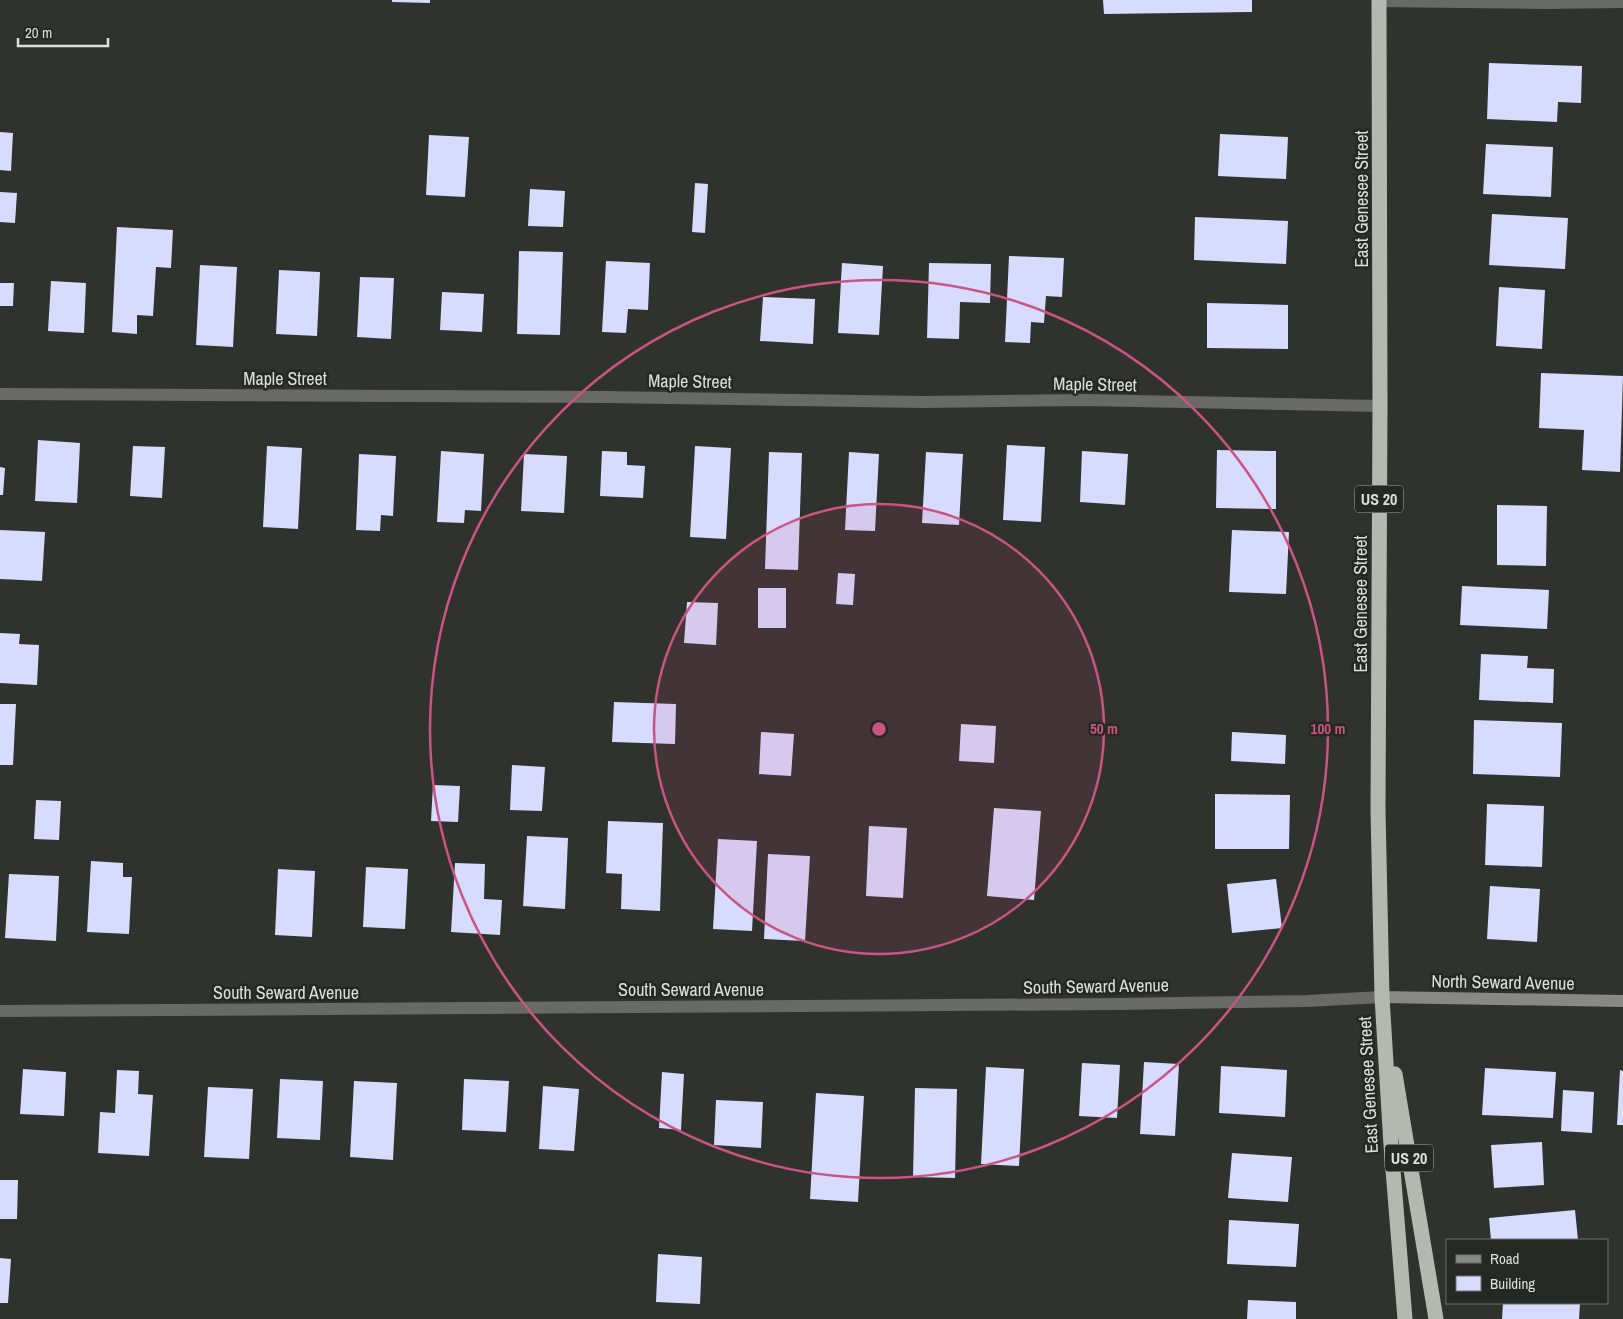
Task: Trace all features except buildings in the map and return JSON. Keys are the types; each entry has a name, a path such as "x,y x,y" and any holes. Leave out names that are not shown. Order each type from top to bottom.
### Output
{"highway":[{"name":"East Genesee Street","path":"1379,0 1380,406 1378,810 1382,997 1391,1145 1405,1319"},
{"name":"East Genesee Street","path":"1382,997 1436,1319"}],"street":[{"path":"1379,0 1548,3 1623,2"},
{"name":"Maple Street","path":"0,394 597,397 923,402 1086,400 1380,406"},
{"name":"North Seward Avenue","path":"1382,997 1623,1001"},
{"name":"South Seward Avenue","path":"0,1011 1117,1004 1307,1001 1382,997"}]}
